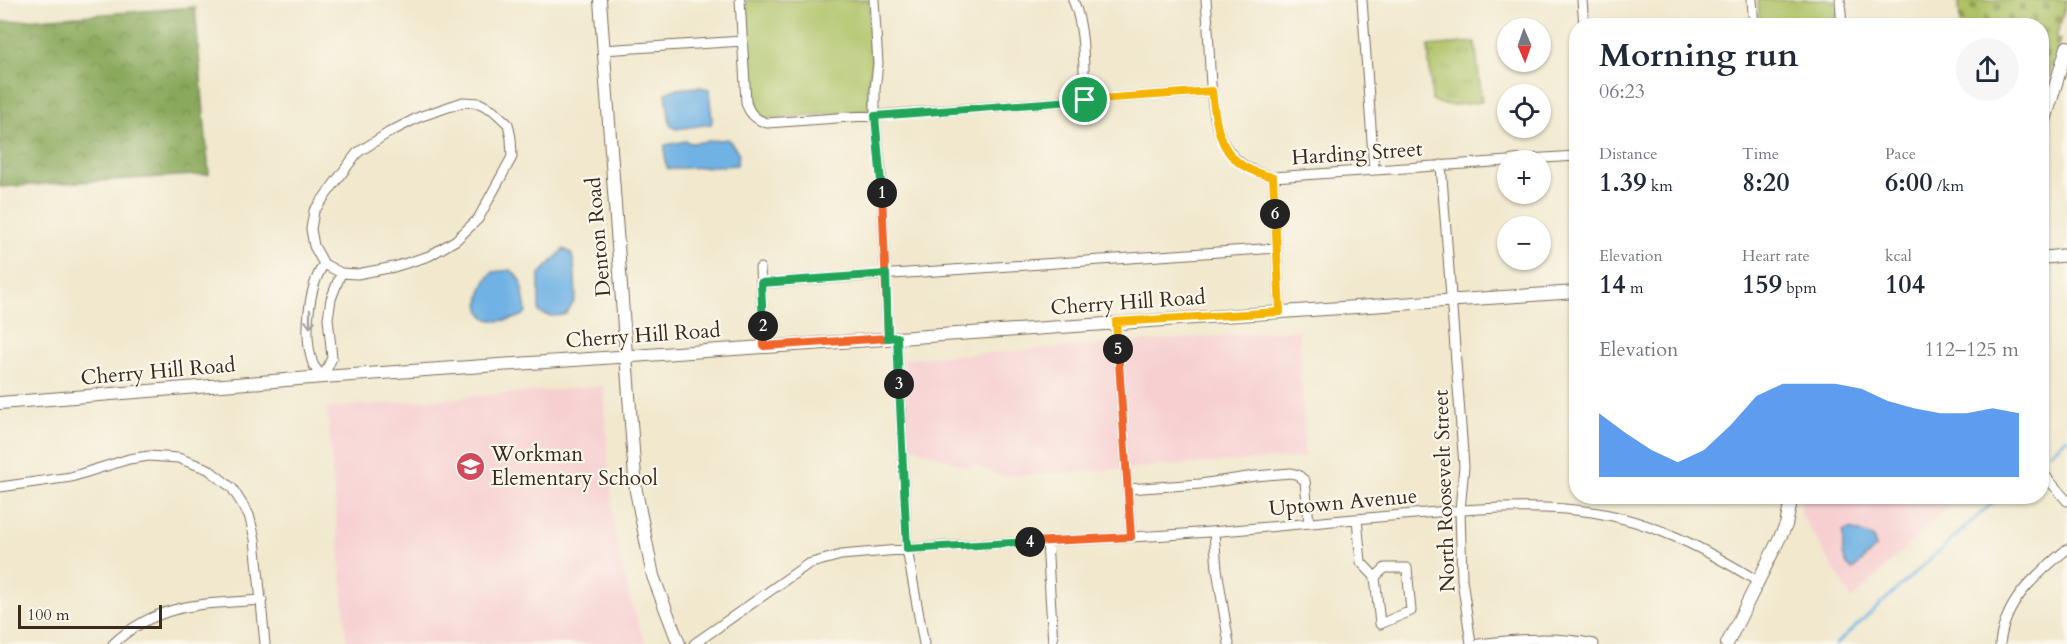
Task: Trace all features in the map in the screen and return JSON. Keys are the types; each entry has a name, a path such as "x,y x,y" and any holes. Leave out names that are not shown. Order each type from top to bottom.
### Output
{"main road":[{"name":"Denton Road","path":"600,0 633,461 643,529 656,586 680,644"},
{"path":"2049,107 2067,48"},
{"path":"2049,257 2067,255"},
{"name":"Cherry Hill Road","path":"0,403 627,355 1569,293"},
{"path":"1727,644 1786,525 1790,504"}],"street":[{"path":"740,0 746,102 748,110 754,117 767,123 1212,91"},
{"path":"874,0 878,64 875,116 907,549 924,644"},
{"path":"1072,0 1080,24 1085,100"},
{"name":"Harding Street","path":"1206,0 1216,128 1234,158 1245,168 1273,177 1497,162"},
{"path":"1362,0 1374,169"},
{"path":"1582,0 1583,18"},
{"path":"1752,0 1753,18"},
{"path":"1840,0 1841,18"},
{"path":"603,50 743,41"},
{"path":"463,102 479,103 493,110 508,124 512,157 478,219 456,240 429,256 394,267 357,274 341,273 324,264 314,246 311,229 315,211 357,153 419,117 463,102"},
{"name":"Harding Street","path":"1551,158 1569,157"},
{"name":"North Roosevelt Street","path":"1441,165 1464,466 1460,510 1462,579 1471,644"},
{"path":"1273,177 1280,312"},
{"path":"761,283 1277,248"},
{"path":"324,264 310,296 312,364 323,377 332,358 328,318 331,299 341,273"},
{"path":"760,268 764,346"},
{"path":"1116,322 1131,537"},
{"path":"0,487 71,477 129,459 149,456 177,458 199,464 232,488 249,515 255,539 265,644"},
{"path":"1128,489 1200,484 1255,476 1298,475 1305,481 1310,523"},
{"path":"2049,480 2067,501"},
{"name":"Uptown Avenue","path":"694,644 808,564 840,555 907,549 1214,533 1460,510 1552,509 1593,512 1623,519 1674,536 1759,582"},
{"path":"1357,519 1361,562 1375,577 1380,624 1411,611 1407,568 1385,568 1375,577"},
{"path":"1214,533 1217,570 1229,644"},
{"path":"1047,541 1053,644"},
{"path":"2000,644 2008,612 2019,593 2038,573 2067,549"},
{"path":"112,644 142,621 170,610 192,605 262,600"},
{"path":"1479,644 1535,639 1571,639 1594,644"}],"shaded area":[{"path":"1299,330 1305,457 1010,476 998,475 973,464 971,469 909,445 904,359"},
{"name":"Workman Elementary School","path":"603,386 613,524 621,566 639,627 647,644 347,644 327,408"},
{"path":"1801,504 1951,504 1852,599 1801,514"}],"green space":[{"path":"746,0 869,0 872,64 868,87 870,111 759,119 754,105"},
{"path":"1758,0 1835,0 1837,18 1759,18"},
{"path":"1959,0 2067,0 2056,38 2060,39 2049,76 2049,18 1960,18"},
{"path":"195,7 209,174 0,187 0,22"},
{"path":"1475,42 1482,102 1449,105 1432,100 1428,46"}],"water":[{"path":"699,87 709,89 711,124 676,129 670,125 666,93 675,89"},
{"path":"728,139 739,153 737,165 668,169 665,161 665,145 686,141 691,143"},
{"path":"564,249 571,253 574,263 576,294 574,302 566,314 546,315 539,312 539,275"},
{"path":"511,270 521,280 526,312 518,317 505,320 487,318 480,310 480,298 486,280 493,272"},
{"path":"1850,529 1873,537 1876,547 1853,570 1846,563 1843,553 1843,532"}],"waterway":[{"path":"2050,453 2067,438"},
{"path":"1836,644 1991,504"}],"place":[{"name":"Workman Elementary School","path":"470,466"}],"route":[{"path":"1085,100 875,116 881,175 886,274 888,338 764,346 761,283 886,274 888,319 888,338 897,337 907,549 1131,537 1116,322 1280,312 1273,177 1245,168 1234,158 1216,128 1212,91 1085,100"}]}
